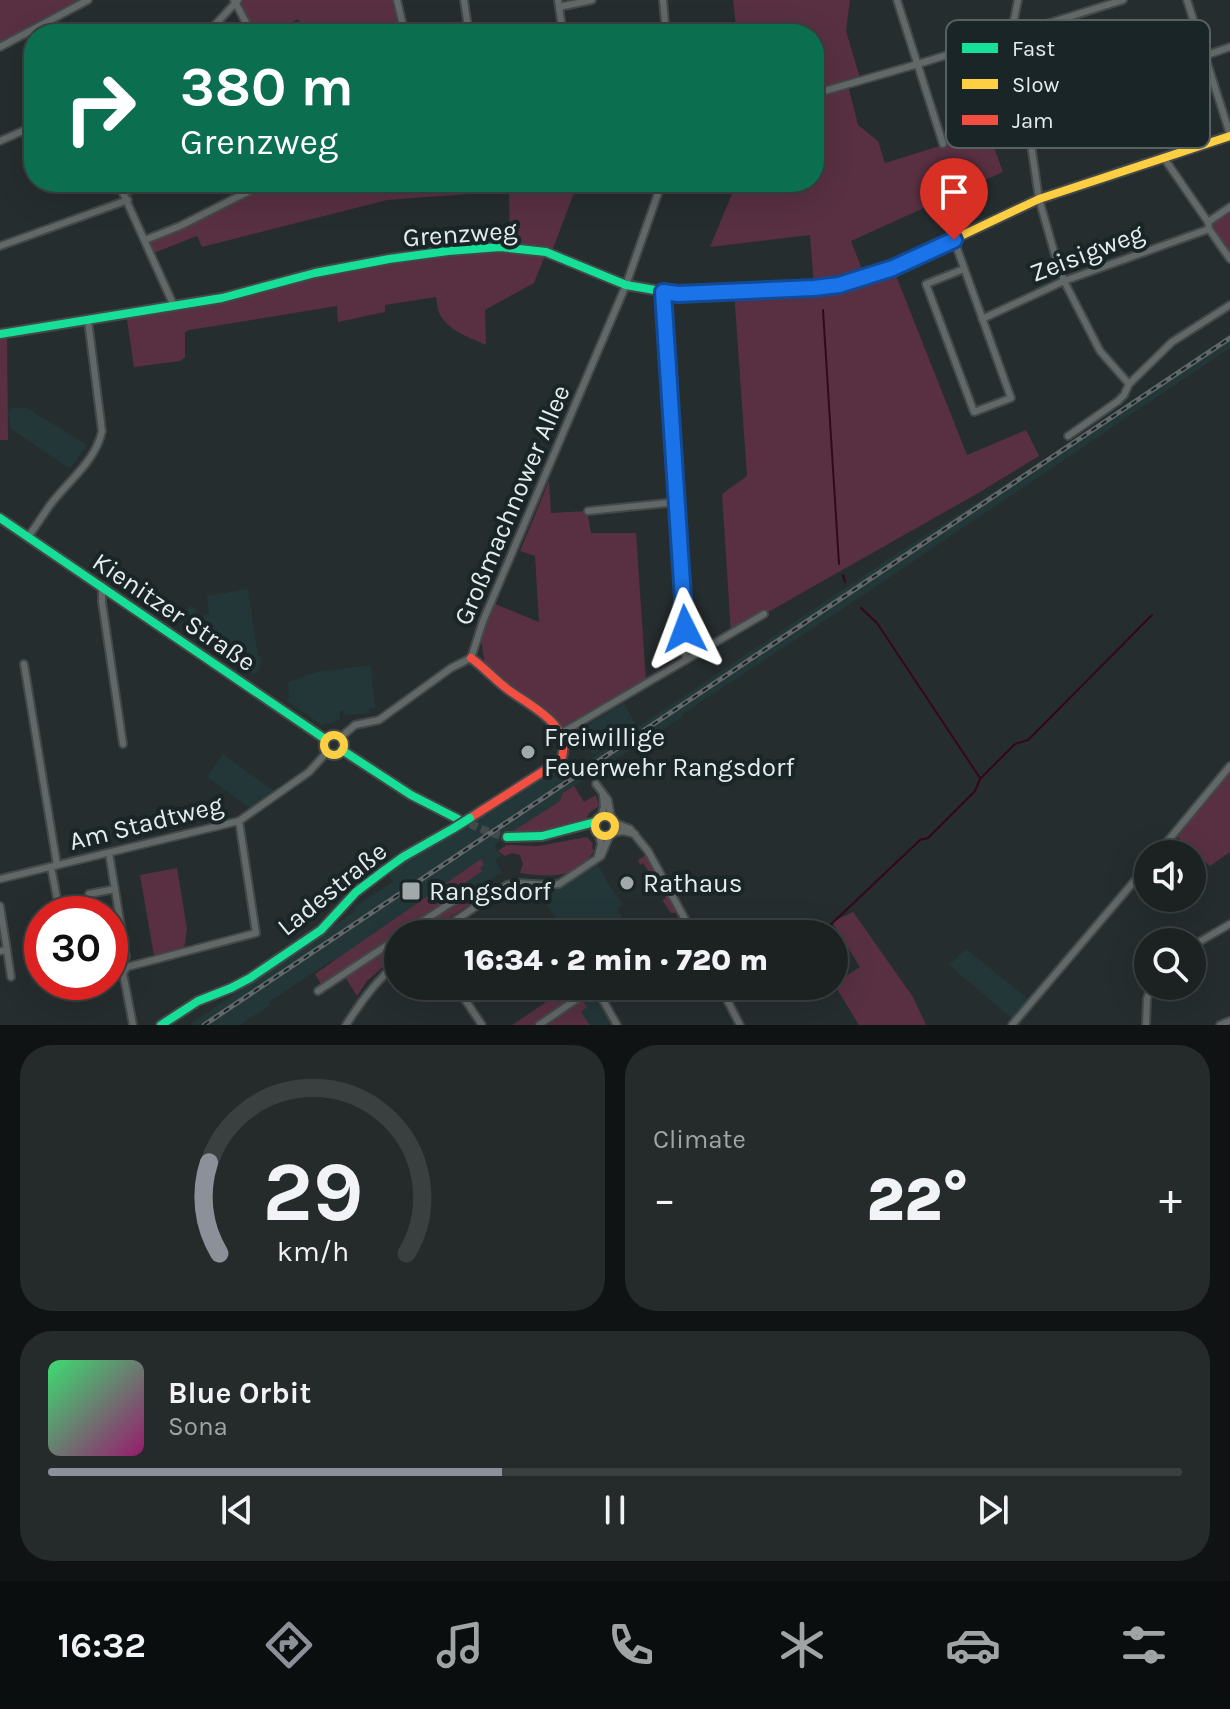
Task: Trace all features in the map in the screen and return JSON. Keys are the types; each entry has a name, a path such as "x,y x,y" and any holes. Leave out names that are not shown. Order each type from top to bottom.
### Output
{"street":[{"path":"52,24 88,0"},
{"path":"397,0 403,24"},
{"path":"464,0 468,24"},
{"path":"561,24 558,3 592,0"},
{"path":"663,0 665,24"},
{"path":"897,0 943,144"},
{"path":"1014,20 1018,0"},
{"path":"1059,20 1123,0"},
{"path":"1187,0 1193,20"},
{"path":"216,24 236,1 247,24"},
{"path":"0,47 24,38"},
{"path":"1210,53 1230,47"},
{"path":"824,91 946,55"},
{"path":"1210,73 1230,135"},
{"path":"0,141 24,130"},
{"name":"Grenzweg","path":"1210,142 1230,135"},
{"path":"1032,148 1039,199 1064,281 1100,351 1129,384"},
{"name":"Grenzweg","path":"0,334 222,298 315,273 389,259 500,247 546,252 626,285 678,294 839,285 893,268 1039,199 1193,148"},
{"path":"1164,158 1229,255"},
{"path":"123,192 174,306"},
{"path":"0,246 133,192"},
{"path":"145,240 247,192"},
{"name":"Großmachnower Allee","path":"565,753 560,734 532,704 505,687 471,658 483,621 626,285 659,192"},
{"name":"Zeisigweg","path":"982,319 1064,281 1208,225 1230,207"},
{"path":"954,240 1011,398 974,412 926,284 964,269"},
{"path":"663,292 686,660"},
{"path":"1068,436 1118,401 1129,384 1172,342 1230,305"},
{"path":"28,537 51,503 87,463 101,437 88,320"},
{"path":"588,511 677,502"},
{"name":"Kienitzer Straße","path":"0,518 325,739"},
{"path":"102,586 123,744"},
{"path":"560,734 764,614"},
{"path":"341,737 355,725 379,720 451,668 471,658"},
{"path":"24,664 58,896"},
{"path":"334,734 341,737 344,742 342,750 336,755 327,752 325,739 334,734"},
{"path":"342,750 411,795 458,819"},
{"name":"Am Stadtweg","path":"0,879 239,821 309,772 327,752"},
{"name":"Ladestraße","path":"161,1025 198,1001 250,978 321,930 356,892 403,857 561,760 565,753"},
{"path":"1169,840 1230,766"},
{"path":"456,920 507,885 559,884 597,859 608,800 598,786"},
{"path":"133,1025 123,973 127,967 256,933 239,821"},
{"path":"507,837 529,839 574,830 582,825 635,834 664,878 685,920"},
{"path":"109,853 116,896"},
{"path":"1012,1025 1134,881"},
{"path":"89,894 115,889"},
{"path":"425,920 470,890"},
{"path":"0,906 3,951 11,977"},
{"path":"1206,938 1230,924"},
{"path":"318,991 384,947"},
{"path":"346,1025 384,974"},
{"path":"465,1000 482,1025"},
{"path":"539,1025 575,1000"},
{"path":"603,1000 617,1025"},
{"path":"728,1000 740,1025"},
{"path":"1146,1025 1147,1000"},
{"path":"1220,1025 1230,1021"}],"shaded area":[{"path":"0,0 88,0 38,24 24,24 24,31 0,42"},
{"path":"238,0 397,0 402,21 390,24 301,24 298,19 288,24 247,24 235,3"},
{"path":"733,0 850,0 846,31 861,81 848,85 858,125 878,141 885,163 946,144 946,148 994,148 1003,172 851,241 865,277 893,268 967,455 1026,430 1039,456 731,633 722,494 747,476 734,291 814,287 810,235 710,247 733,192 824,192 824,24 736,24"},
{"path":"246,192 574,192 551,254 546,253 534,283 485,310 486,345 446,323 438,310 436,297 385,305 385,312 338,322 337,306 189,330 185,332 185,357 180,361 134,367 126,313 174,306 389,259 510,247 509,194 387,200 202,247 197,236 151,254 145,240"},
{"path":"1230,207 1230,252 1227,254 1208,222"},
{"path":"7,332 8,440 0,440 0,334"},
{"path":"1230,334 1230,348 684,713 681,718 563,793 561,801 496,844 501,856 495,861 502,872 471,893 423,920 384,920 384,944 344,973 334,959 240,1025 189,1025 393,882 387,872 514,798 563,763 577,768 882,563"},
{"path":"13,407 27,408 87,445 70,469 10,428 8,413"},
{"path":"549,481 551,513 587,511 591,533 636,533 646,682 560,734 546,717 517,696 485,665 481,640 495,604 539,622 535,556 520,551"},
{"path":"248,589 258,655 262,657 258,673 248,674 191,634 193,623 183,618 190,606 202,618 209,614 207,596"},
{"path":"371,665 375,708 369,708 369,713 345,715 344,711 340,711 339,720 323,726 287,701 288,682 317,672"},
{"path":"624,703 636,725 593,755 579,730"},
{"path":"223,754 274,791 250,808 207,777"},
{"path":"1230,766 1230,852 1210,866 1206,862 1206,840 1181,840 1174,834"},
{"path":"574,786 584,802 596,795 599,806 589,813 585,821 538,834 510,833 560,801 563,793"},
{"path":"587,837 594,851 578,867 561,874 520,873 523,864 520,855 512,853 505,856 498,851 506,845 538,846"},
{"path":"646,855 678,910 675,913 671,913 662,900 666,898 643,863 640,865 638,860"},
{"path":"481,859 484,865 480,868 482,871 465,883 469,889 465,893 472,903 446,920 393,920"},
{"path":"597,862 623,905 617,909 624,920 557,920 543,899"},
{"path":"177,868 187,929 184,949 154,956 140,875"},
{"path":"853,912 913,997 926,1025 859,1025 844,1000 848,1000 848,975 860,967 848,948 848,920 836,920"},
{"path":"384,926 384,966 367,981 357,996 344,975 323,987 315,974"},
{"path":"966,949 1032,1002 1015,1021 949,965"},
{"path":"549,1000 572,1000 535,1025 512,1025"},
{"path":"578,1000 582,1000 587,1007 581,1012 590,1025 539,1025"},
{"path":"584,1000 598,1000 612,1025 547,1025"}],"waterway":[{"path":"823,310 839,564"},
{"path":"843,575 845,582"},
{"path":"861,608 877,623 980,778"},
{"path":"836,920 920,840 928,838 975,791 980,779 1015,744 1028,740 1152,615"}],"tunnel":[{"path":"459,819 507,837"}],"railway":[{"path":"204,1025 1230,338"}],"traffic: fast":[{"path":"0,334 222,298 315,273 389,259 500,247 546,252 626,285 678,294 745,291"},
{"path":"0,518 325,739"},
{"path":"342,750 411,795 458,819"},
{"path":"454,828 470,818"},
{"path":"507,837 542,836 595,822"},
{"path":"161,1025 198,1001 250,978 321,930 356,892 385,870 454,828"}],"traffic: slow":[{"path":"1210,143 1230,136"},
{"path":"745,291 839,285 893,268 1039,199 1194,148"},
{"path":"334,735 341,738 344,745 341,752 334,755 327,752 324,745 327,738 334,735"},
{"path":"601,816 609,816 615,826 609,836 601,836 595,830 595,822 601,816"}],"traffic: jam":[{"path":"470,818 561,760 563,748 562,737 549,719 471,658"}],"place":[{"name":"Freiwillige Feuerwehr Rangsdorf","path":"528,752"},
{"name":"Rathaus","path":"627,883"},
{"name":"Rangsdorf","path":"411,891"}],"route":[{"path":"685,629 663,292 678,294 839,285 893,268 954,240"}]}
